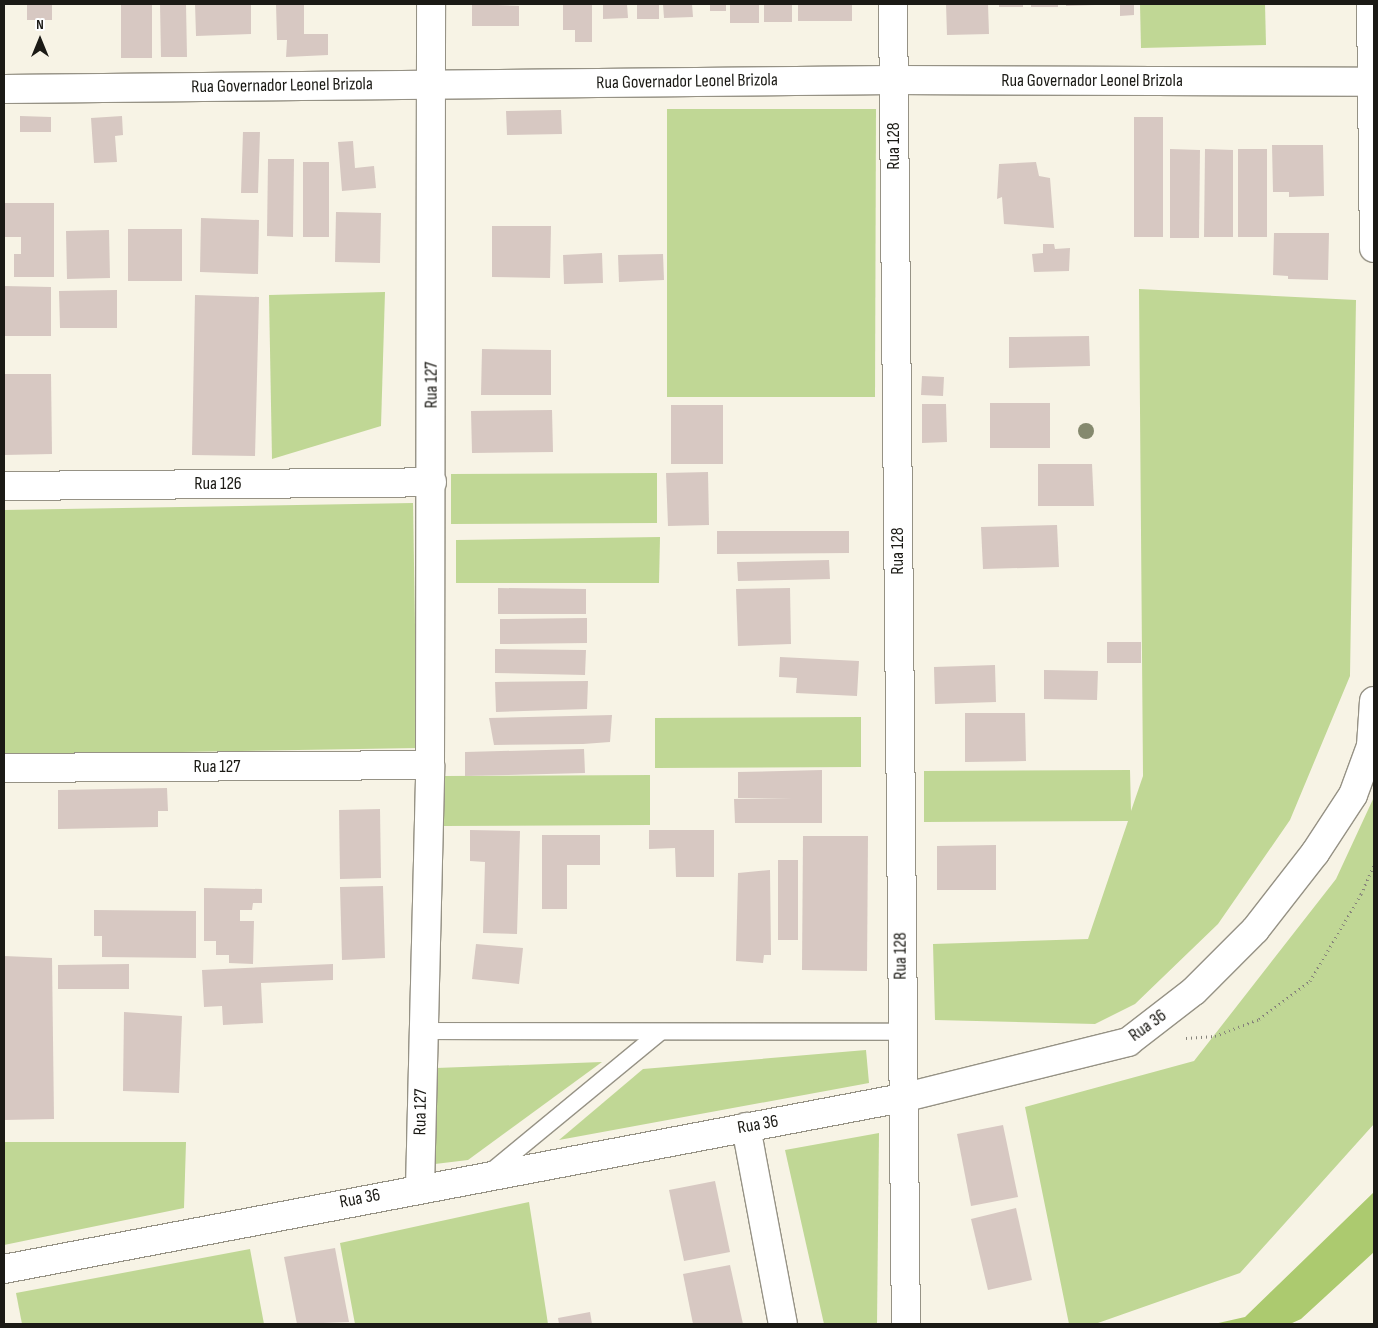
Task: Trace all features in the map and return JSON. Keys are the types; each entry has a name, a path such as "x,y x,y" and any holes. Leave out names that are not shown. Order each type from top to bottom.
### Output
{"street":[{"name":"Rua 127","path":"420,1188 430,765 433,84 431,4"},
{"name":"Rua 128","path":"893,4 901,1032 906,1324"},
{"path":"1371,4 1374,248"},
{"name":"Rua Governador Leonel Brizola","path":"4,88 894,80 1371,82"},
{"name":"Rua 126","path":"4,486 432,482"},
{"name":"Rua 36","path":"4,1269 486,1175 902,1098 1128,1042 1194,991 1255,930 1315,853 1352,796 1371,746 1374,701"},
{"name":"Rua 127","path":"4,768 430,765"},
{"path":"746,1127 783,1324"}],"lane":[{"path":"423,1031 659,1033 901,1032"},
{"path":"486,1175 659,1033"}],"path":[{"path":"1176,1038 1215,1036 1259,1019 1310,981 1362,894 1374,866"}],"green space":[{"path":"1140,4 1265,4 1266,45 1141,48"},
{"path":"667,109 876,109 875,397 667,397"},
{"path":"1139,289 1356,300 1350,676 1290,820 1218,924 1135,1004 1095,1024 935,1020 933,944 1088,939 1128,821 924,822 924,771 1130,770 1131,811 1143,776"},
{"path":"385,292 381,426 272,459 269,295"},
{"path":"657,473 657,523 451,524 451,474"},
{"path":"413,503 417,748 4,755 4,510"},
{"path":"660,537 659,583 456,583 456,540"},
{"path":"861,717 861,767 655,768 655,718"},
{"path":"650,775 650,825 444,826 444,776"},
{"path":"1374,797 1374,1124 1240,1273 1095,1324 1069,1324 1025,1107 1194,1061 1336,879"},
{"path":"866,1050 869,1083 559,1140 643,1069"},
{"path":"602,1062 468,1160 435,1164 436,1068"},
{"path":"879,1133 877,1324 824,1324 785,1150"},
{"path":"4,1142 186,1142 184,1208 4,1245"},
{"path":"1374,1192 1374,1252 1301,1319 1290,1324 1214,1324 1245,1317"},
{"path":"529,1202 548,1324 355,1324 340,1243"},
{"path":"250,1249 264,1324 22,1324 16,1293"}],"building":[{"path":"27,4 52,4 52,20 27,20"},
{"path":"121,4 152,4 152,58 121,58"},
{"path":"160,4 186,4 187,57 161,57"},
{"path":"195,4 251,4 251,34 196,36"},
{"path":"276,4 304,4 304,34 328,34 328,55 286,57 287,40 277,40"},
{"path":"472,4 519,6 519,26 472,26"},
{"path":"563,4 592,4 592,42 575,42 575,30 563,30"},
{"path":"603,4 627,4 628,18 603,19"},
{"path":"637,4 659,4 659,19 637,19"},
{"path":"663,4 692,4 693,17 664,18"},
{"path":"710,4 726,4 726,11 710,11"},
{"path":"730,4 759,4 759,23 730,23"},
{"path":"764,4 792,4 792,22 764,22"},
{"path":"798,4 852,4 852,21 798,21"},
{"path":"946,4 988,4 989,34 947,35"},
{"path":"999,4 1023,4 1023,7 999,7"},
{"path":"1031,4 1058,4 1058,7 1031,7"},
{"path":"1066,4 1095,4 1095,5 1066,6"},
{"path":"1120,4 1134,4 1134,15 1120,16"},
{"path":"561,110 562,134 507,135 506,111"},
{"path":"20,116 51,117 51,132 20,132"},
{"path":"122,116 123,135 115,136 117,162 94,163 91,118"},
{"path":"1134,117 1163,117 1163,237 1134,237"},
{"path":"243,132 260,132 258,193 241,193"},
{"path":"353,141 355,168 374,166 376,188 342,191 338,142"},
{"path":"1272,145 1323,145 1324,196 1289,197 1289,192 1273,192"},
{"path":"1170,149 1200,150 1199,238 1170,238"},
{"path":"1205,149 1233,150 1233,237 1204,237"},
{"path":"1238,149 1267,149 1267,237 1238,237"},
{"path":"268,159 294,159 293,237 267,236"},
{"path":"303,162 329,162 329,237 303,237"},
{"path":"1036,162 1039,176 1050,178 1054,228 1004,224 1002,197 997,199 999,164"},
{"path":"4,203 54,203 54,277 14,277 14,254 21,254 21,237 4,237"},
{"path":"336,212 381,213 380,263 335,262"},
{"path":"201,218 259,220 258,274 200,272"},
{"path":"492,226 551,226 550,278 492,277"},
{"path":"128,229 182,229 182,281 128,281"},
{"path":"109,230 110,278 67,279 66,231"},
{"path":"1274,233 1329,233 1328,280 1288,279 1288,276 1273,275"},
{"path":"1043,244 1054,244 1055,249 1070,248 1069,271 1034,272 1032,254 1043,253"},
{"path":"602,253 603,283 564,284 563,255"},
{"path":"663,254 664,280 619,282 618,255"},
{"path":"4,286 51,287 51,336 4,336"},
{"path":"117,290 117,328 60,328 59,291"},
{"path":"195,295 259,297 255,456 192,455"},
{"path":"1089,336 1090,366 1009,368 1009,337"},
{"path":"482,349 551,350 551,395 481,395"},
{"path":"4,374 51,374 52,454 4,455"},
{"path":"922,376 944,377 943,396 921,395"},
{"path":"990,403 1050,403 1050,448 990,448"},
{"path":"922,404 946,404 947,442 922,443"},
{"path":"671,405 723,405 723,464 671,464"},
{"path":"552,410 553,452 472,453 471,411"},
{"path":"1038,464 1092,464 1094,506 1038,506"},
{"path":"708,472 709,525 668,526 666,473"},
{"path":"1057,525 1059,567 983,569 981,527"},
{"path":"717,531 849,531 849,553 717,554"},
{"path":"829,560 830,579 738,581 737,562"},
{"path":"498,588 586,589 586,614 498,614"},
{"path":"790,588 791,644 738,646 736,589"},
{"path":"587,618 587,643 500,644 500,619"},
{"path":"1107,642 1141,642 1141,663 1107,663"},
{"path":"495,649 586,650 585,675 495,673"},
{"path":"780,657 859,661 857,696 796,693 797,678 779,677"},
{"path":"995,665 996,702 935,704 934,667"},
{"path":"1044,670 1098,671 1097,700 1044,699"},
{"path":"588,681 587,709 496,712 495,682"},
{"path":"965,713 1025,713 1026,761 965,762"},
{"path":"612,715 610,742 583,744 494,745 489,718"},
{"path":"584,749 585,773 465,776 465,752"},
{"path":"822,770 822,823 735,823 734,799 793,798 738,798 738,772"},
{"path":"167,788 168,811 158,811 158,827 58,829 58,790"},
{"path":"380,809 381,878 340,879 339,810"},
{"path":"470,830 520,831 517,934 483,933 485,862 470,861"},
{"path":"649,830 714,830 714,877 676,877 675,848 649,849"},
{"path":"542,835 600,835 600,865 567,865 567,909 542,909"},
{"path":"803,836 868,836 867,971 802,970"},
{"path":"996,845 996,890 937,890 937,846"},
{"path":"778,860 798,860 798,940 778,940"},
{"path":"770,870 771,955 764,955 763,963 736,961 738,873"},
{"path":"383,886 385,958 342,960 340,887"},
{"path":"204,888 262,889 262,903 253,903 252,910 240,910 240,921 254,921 253,964 229,963 229,955 216,955 216,941 204,941"},
{"path":"94,910 196,911 196,958 102,957 102,936 94,936"},
{"path":"476,944 523,948 519,984 472,979"},
{"path":"4,956 52,958 54,1119 4,1120"},
{"path":"129,964 129,989 58,989 58,965"},
{"path":"333,964 333,980 261,983 263,1023 223,1025 222,1006 204,1007 202,970"},
{"path":"124,1012 182,1016 179,1093 123,1091"},
{"path":"1003,1125 1018,1197 971,1206 957,1134"},
{"path":"715,1181 730,1252 684,1261 669,1190"},
{"path":"1016,1208 1032,1280 988,1290 971,1219"},
{"path":"335,1248 349,1322 297,1324 284,1257"},
{"path":"730,1265 743,1324 693,1324 683,1274"},
{"path":"590,1312 592,1324 559,1324 558,1318"}]}
